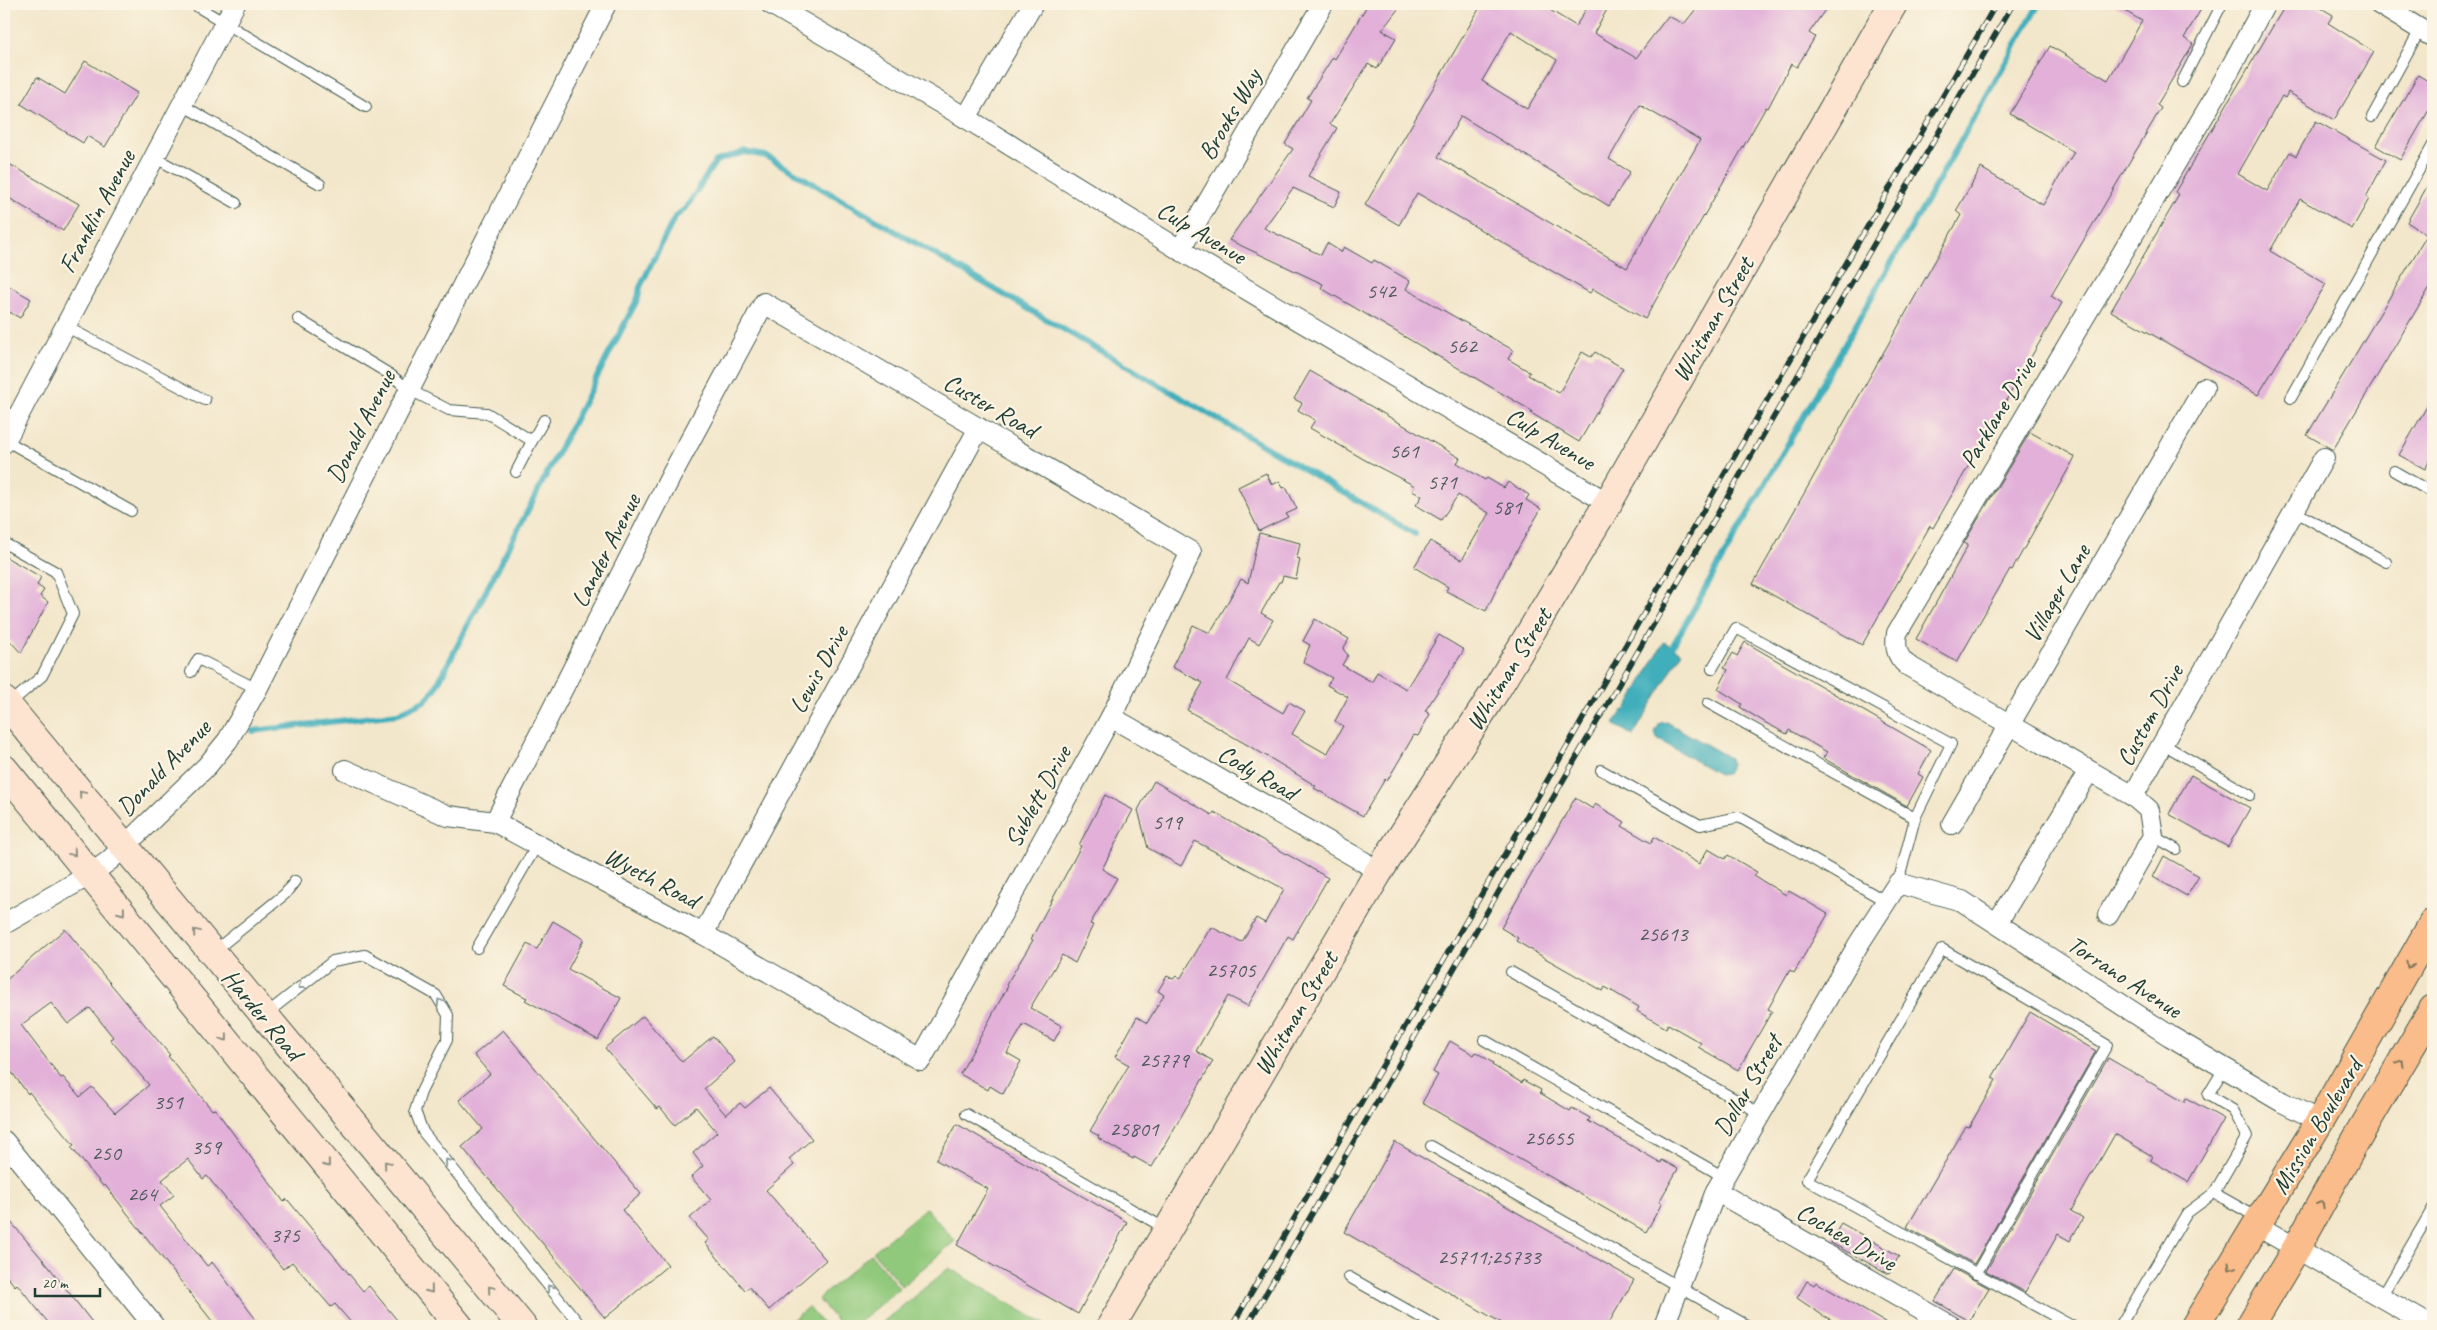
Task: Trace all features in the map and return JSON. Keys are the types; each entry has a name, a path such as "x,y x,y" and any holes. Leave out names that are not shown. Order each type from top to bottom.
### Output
{"main road":[{"name":"Mission Boulevard","path":"2195,1326 2320,1122 2433,923"},
{"name":"Mission Boulevard","path":"2250,1326 2298,1247 2356,1140 2433,1009"}],"street":[{"name":"Franklin Avenue","path":"5,441 10,417 65,326 235,4"},
{"name":"Donald Avenue","path":"4,924 91,874 110,860 206,766 228,740 257,689 408,389 606,4"},
{"name":"Culp Avenue","path":"771,4 966,118 1180,250 1608,503"},
{"path":"966,118 1033,4"},
{"name":"Brooks Way","path":"1180,250 1323,4"},
{"name":"Whitman Street","path":"1111,1326 1166,1229 1378,873 1496,690 1608,503 1893,4"},
{"name":"Parklane Drive","path":"2088,771 1907,665 1897,652 1895,644 1896,633 2216,95 2265,4"},
{"path":"2379,4 2404,10 2426,33"},
{"name":"Custer Road","path":"764,304 1191,552"},
{"name":"Lander Avenue","path":"495,822 672,476 764,304"},
{"name":"Villager Lane","path":"1952,824 2011,726 2204,388"},
{"name":"Lewis Drive","path":"703,934 979,428"},
{"name":"Custom Drive","path":"1997,924 2018,884 2088,771 2134,796 2324,458"},
{"name":"Sublett Drive","path":"921,1060 1110,718 1191,552"},
{"name":"Harder Road","path":"6,703 522,1326"},
{"name":"Cody Road","path":"1110,718 1364,862 1378,873"},
{"name":"Harder Road","path":"4,769 459,1326"},
{"name":"Wyeth Road","path":"345,770 448,816 495,822 703,934 921,1060"},
{"path":"2108,915 2153,836 2149,810 2134,796"},
{"name":"Dollar Street","path":"1664,1326 1720,1184 1858,945 1898,883"},
{"name":"Torrano Avenue","path":"1898,883 1962,901 2170,1036 2282,1102 2320,1122"},
{"path":"4,1141 154,1326"},
{"name":"Cochea Drive","path":"1720,1184 1951,1326"},
{"path":"2258,1222 2431,1326"}],"lane":[{"path":"193,4 366,107"},
{"path":"2182,82 2222,4"},
{"path":"2372,117 2426,33"},
{"path":"182,104 320,184"},
{"path":"2292,398 2433,145"},
{"path":"154,157 236,204"},
{"path":"298,319 391,375 408,389 449,410 488,413 532,441"},
{"path":"65,326 205,400"},
{"path":"516,472 544,420"},
{"path":"5,441 131,511"},
{"path":"2394,471 2433,493"},
{"path":"2294,511 2386,562"},
{"path":"4,543 56,572 73,614 42,676 6,703"},
{"path":"1712,669 1736,628 1951,744 1915,818 1898,883"},
{"path":"191,672 198,659 257,689"},
{"path":"1708,703 1915,818"},
{"path":"2163,744 2250,795"},
{"path":"1601,770 1700,825 1739,817 1887,902"},
{"path":"2153,836 2176,849"},
{"path":"477,948 537,845"},
{"path":"213,952 285,894 295,881"},
{"path":"1976,1274 2107,1045 1942,949 1807,1180 1976,1274 2072,1326"},
{"path":"264,1015 333,962 365,955 436,996 448,1015 447,1040 421,1092 415,1111 424,1132 581,1326"},
{"path":"1511,972 1761,1114"},
{"path":"1484,1040 1720,1184"},
{"path":"2120,1326 2188,1213 2214,1194 2247,1136 2233,1110 2208,1095 2224,1067"},
{"path":"966,1114 1166,1229"},
{"path":"1431,1146 1748,1326"},
{"path":"2214,1194 2258,1222"},
{"path":"2382,1297 2433,1208"},
{"path":"1349,1277 1436,1326"},
{"path":"1721,1326 1726,1314"}],"green space":[{"path":"926,1208 955,1241 902,1286 873,1252"},
{"path":"871,1254 899,1288 854,1326 841,1326 818,1299"},
{"path":"949,1268 1048,1326 878,1326"},
{"path":"808,1307 825,1326 785,1326"}],"water":[{"path":"1664,642 1682,652 1633,736 1614,724 1623,710 1625,711"},
{"path":"1667,722 1730,758 1732,765 1727,774 1720,775 1657,739 1655,732 1660,723"}],"building":[{"path":"1368,4 1402,4 1382,30 1396,38 1377,69 1368,64 1330,124 1337,128 1308,176 1341,192 1334,207 1293,188 1264,228 1321,255 1327,243 1341,252 1344,247 1372,263 1374,260 1410,281 1406,289 1513,350 1508,359 1530,372 1528,375 1559,393 1582,352 1591,357 1595,352 1623,368 1579,442 1531,413 1532,411 1321,288 1323,284 1229,240 1293,149 1285,144 1311,100 1307,98 1333,57 1335,59"},
{"path":"1482,4 1540,4 1576,26 1589,4 1610,4 1594,33 1636,58 1668,16 1684,24 1700,4 1829,4 1809,33 1815,37 1797,67 1791,64 1768,108 1766,107 1645,319 1593,289 1590,293 1417,193 1399,225 1365,205","holes":["1511,31 1557,60 1527,109 1482,81","1640,105 1700,140 1627,268 1438,157 1461,116 1609,206 1630,172 1609,159"]},
{"path":"2113,4 2204,4 2184,38 2193,44 2157,105 2161,108 2051,296 2062,303 1933,528 1930,526 1862,645 1753,584 1961,215 1956,211 1981,168 2043,205 2074,152 2010,114 2050,46 2108,80 2142,21"},
{"path":"2286,4 2314,4 2333,15 2328,23 2374,52 2334,120 2288,92 2285,98 2282,96 2238,174 2267,191 2290,152 2296,156 2316,121 2386,160 2366,197 2369,199 2352,229 2300,199 2270,251 2326,284 2258,395 2111,311 2179,195 2175,192"},
{"path":"85,61 137,93 105,147 87,136 83,143 21,104 37,77 65,94"},
{"path":"2418,75 2433,84 2433,103 2400,160 2376,146"},
{"path":"4,161 79,204 63,231 4,195"},
{"path":"2433,176 2433,282 2333,450 2307,435 2427,235 2407,222"},
{"path":"4,283 31,299 20,318 4,309"},
{"path":"1310,371 1460,458 1457,463 1485,480 1487,478 1504,488 1508,482 1529,495 1526,500 1541,509 1505,571 1486,611 1446,591 1448,587 1414,567 1430,541 1462,560 1489,513 1458,495 1441,520 1416,505 1422,496 1412,491 1415,486 1310,428 1315,420 1298,410 1302,403 1294,399"},
{"path":"2433,396 2433,455 2425,469 2399,455"},
{"path":"2030,432 2075,457 2012,570 2010,569 1957,662 1916,639 1968,545 1964,543"},
{"path":"1266,473 1272,485 1280,481 1283,488 1286,487 1297,509 1286,514 1288,517 1259,531 1238,487"},
{"path":"1259,533 1300,543 1297,558 1300,559 1296,579 1283,576 1261,613 1273,620 1259,644 1249,638 1227,680 1283,713 1289,702 1305,711 1292,734 1327,754 1343,726 1335,721 1348,697 1327,685 1332,678 1303,662 1310,645 1303,641 1315,619 1349,639 1343,649 1348,655 1342,665 1372,682 1377,672 1406,689 1439,635 1464,650 1425,711 1430,714 1418,736 1414,735 1387,781 1385,779 1363,816 1314,788 1316,786 1275,761 1187,710 1203,683 1172,667 1193,625 1210,633 1241,579 1248,583"},
{"path":"4,556 41,577 37,585 44,590 40,596 48,602 21,653 4,634"},
{"path":"1745,642 1931,750 1918,774 1923,777 1907,806 1823,758 1827,752 1789,730 1787,734 1766,723 1740,707 1742,704 1718,689 1728,670 1724,668 1733,653 1737,656"},
{"path":"2191,775 2250,808 2228,847 2169,814"},
{"path":"1154,781 1212,815 1214,812 1328,878 1293,939 1288,936 1248,1006 1228,996 1196,1051 1213,1061 1152,1167 1134,1157 1133,1159 1098,1138 1099,1136 1090,1131 1129,1065 1115,1057 1137,1017 1147,1023 1164,995 1158,991 1167,976 1173,979 1176,976 1180,979 1211,927 1242,942 1256,918 1265,923 1284,889 1195,841 1181,866 1148,848 1138,810"},
{"path":"1105,795 1133,810 1102,869 1117,878 1090,924 1093,925 1075,963 1062,955 1030,1008 1062,1026 1054,1041 1024,1024 1007,1053 1021,1061 1003,1094 990,1086 988,1090 960,1074 1008,986 1006,985 1033,940 1031,939 1081,846 1079,845"},
{"path":"1575,798 1593,809 1595,804 1625,822 1622,826 1651,843 1654,837 1699,864 1708,849 1725,859 1728,855 1757,872 1754,876 1786,895 1789,891 1828,914 1794,973 1790,970 1768,1009 1772,1011 1738,1070 1698,1047 1701,1043 1668,1024 1666,1028 1637,1011 1639,1007 1605,987 1603,991 1545,958 1516,941 1518,938 1501,928"},
{"path":"2164,856 2199,876 2187,896 2153,877"},
{"path":"553,921 584,939 568,969 621,998 598,1040 525,1000 527,998 504,986 527,944 537,949"},
{"path":"65,929 170,1055 168,1056 212,1110 215,1109 284,1202 287,1199 363,1291 369,1286 402,1326 354,1326 335,1304 331,1307 292,1262 283,1269 207,1176 203,1179 188,1159 162,1180 174,1195 160,1206 207,1266 212,1262 261,1326 216,1326 105,1185 103,1186 71,1147 74,1145 29,1092 28,1094 4,1062 4,982","holes":["51,1003 68,1024 90,1008 113,1037 110,1039 149,1085 115,1113 92,1087 80,1097 63,1077 61,1078 21,1025"]},
{"path":"2030,1012 2096,1051 1974,1264 1907,1227 1966,1126 1969,1127 1996,1080 1992,1078"},
{"path":"643,1016 682,1062 713,1036 735,1062 704,1089 726,1115 740,1103 745,1108 769,1088 812,1139 789,1159 794,1165 766,1190 826,1260 769,1310 749,1287 745,1290 705,1243 709,1240 690,1218 711,1200 691,1177 703,1166 693,1153 717,1132 696,1107 675,1125 660,1107 657,1109 605,1048"},
{"path":"503,1030 641,1194 622,1210 668,1265 605,1318 462,1147 483,1129 459,1100 490,1074 474,1055"},
{"path":"1450,1041 1474,1055 1476,1052 1493,1063 1492,1065 1522,1083 1523,1080 1541,1090 1540,1093 1570,1111 1572,1108 1590,1118 1588,1121 1661,1163 1662,1160 1678,1169 1659,1202 1662,1203 1646,1232 1422,1103 1438,1075 1433,1072"},
{"path":"2108,1058 2184,1102 2186,1098 2224,1119 2188,1182 2150,1160 2152,1156 2115,1134 2071,1211 2083,1218 2070,1241 2058,1234 2025,1292 1986,1271"},
{"path":"957,1124 1127,1222 1078,1314 957,1245 988,1189 936,1160"},
{"path":"1395,1142 1634,1280 1607,1326 1507,1326 1344,1232"},
{"path":"4,1214 49,1267 95,1326 51,1326 17,1284 15,1286 4,1273"},
{"path":"1841,1223 1899,1256 1889,1274 1831,1243"},
{"path":"1954,1269 1989,1288 1969,1321 1935,1301"},
{"path":"1807,1281 1814,1285 1816,1282 1891,1326 1843,1326 1822,1315 1797,1298"}],"waterway":[{"path":"1668,654 2039,4"},
{"path":"253,731 398,714 424,701 434,691 638,298 640,287 675,217 686,208 716,161 745,152 766,156 1415,534"}],"railway":[{"path":"1232,1326 1996,4"},
{"path":"1247,1326 2013,4"}]}
